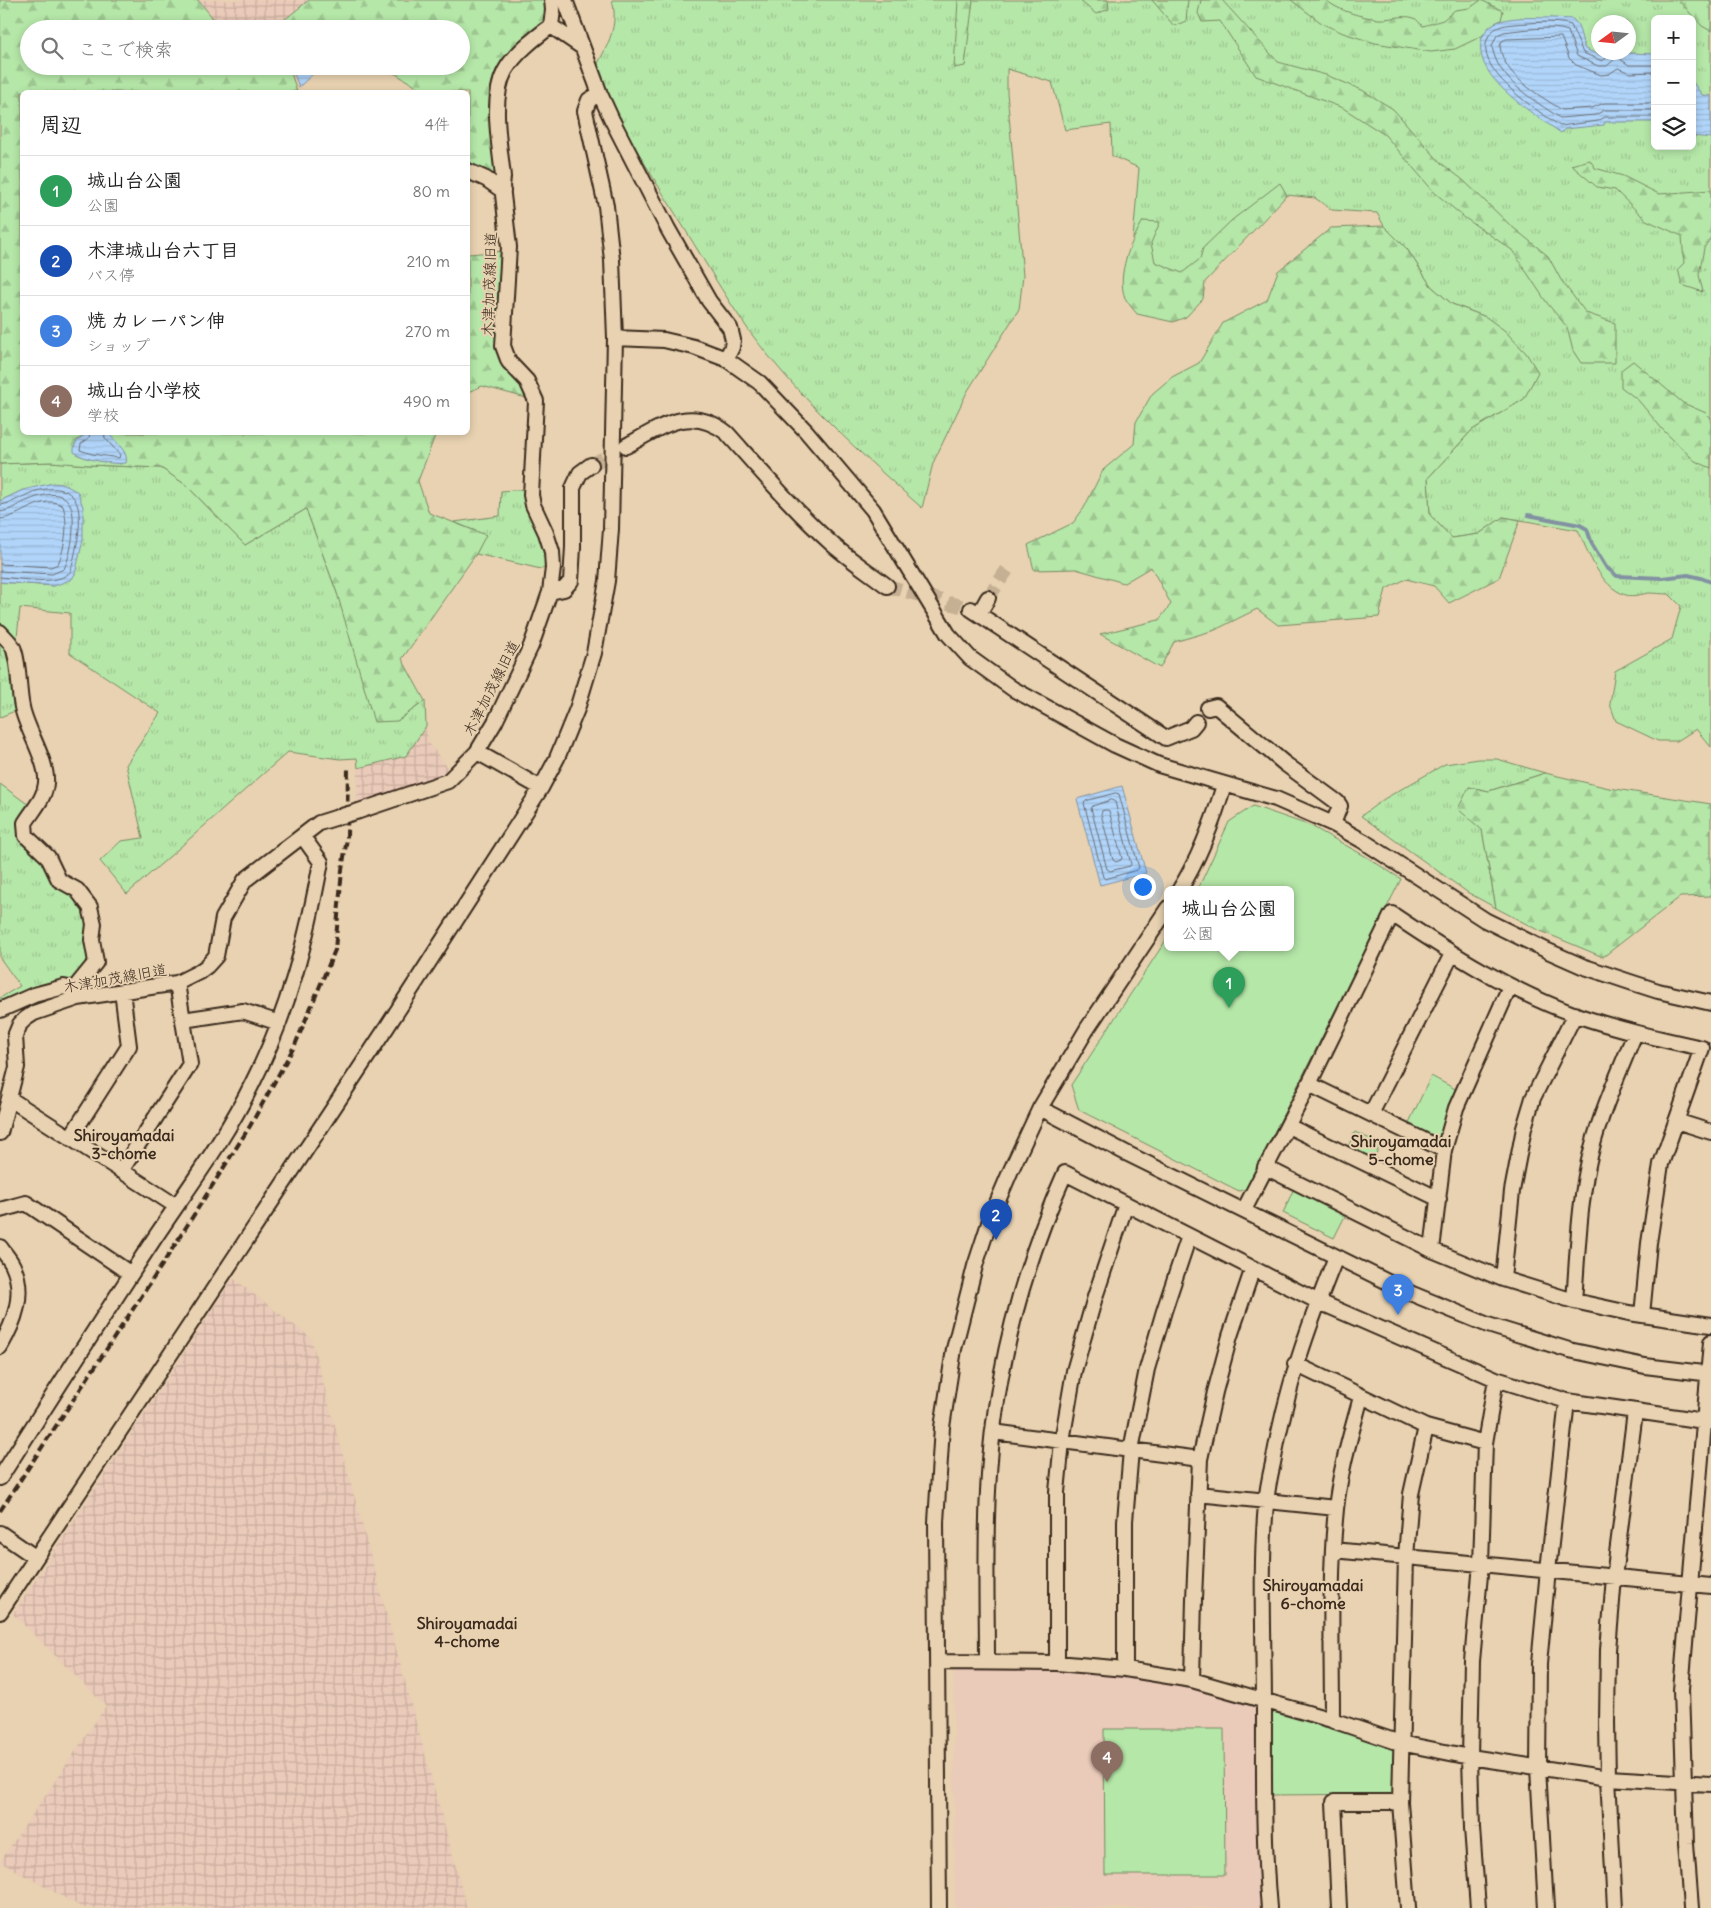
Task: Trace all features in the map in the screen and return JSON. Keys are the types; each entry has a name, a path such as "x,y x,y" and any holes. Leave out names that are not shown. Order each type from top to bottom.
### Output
{"street":[{"path":"552,0 551,26 582,47"},
{"path":"565,0 600,94 668,229 708,300 730,328 733,340 726,359"},
{"name":"木津加茂線旧道","path":"0,1133 10,1099 16,1067 16,1036 20,1024 34,1013 76,993 122,991 177,983 208,966 216,956 223,918 245,880 320,823 448,781 476,752 495,722 531,646 550,592 553,568 552,552 546,532 533,505 536,401 527,381 509,362 503,346 510,247 503,191 498,90 506,70 517,56 551,26"},
{"path":"0,1612 387,1027 541,788 557,758 577,709 601,623 607,581 611,529 615,338 612,260 606,206 585,111 589,100 600,94"},
{"path":"470,172 486,179 503,191"},
{"path":"615,338 680,343 726,359 751,375 769,391 873,510 948,634 970,658 1013,689 1115,745 1159,765 1224,786 1276,799 1333,824 1518,938 1582,966 1658,991 1711,1003"},
{"path":"626,446 677,420 700,420 719,427 727,433 767,480 804,517 834,545 887,586"},
{"path":"550,592 559,591 568,586 571,581 574,547 573,488 580,472 591,465"},
{"path":"988,598 975,612 1166,738 1191,728 1196,722"},
{"path":"0,632 14,648 18,666 22,708 46,778 46,785 41,800 25,822 26,836 48,857 59,880 77,890 90,907 94,924 92,940 96,962 76,993 64,987 34,995 0,1010"},
{"path":"1208,708 1216,706 1284,763 1337,802 1340,806 1333,824"},
{"path":"476,752 541,788"},
{"path":"1182,886 1192,870 1212,822 1224,786"},
{"path":"0,1478 131,1274 221,1139 253,1083 279,1023 311,916 321,862 303,837"},
{"path":"939,1908 936,1522 945,1401 954,1349 975,1266 991,1217 1040,1108 1082,1036 1164,914"},
{"path":"1244,1210 1288,1126 1392,914 1452,954 1510,986 1575,1014 1635,1033 1706,1049 1676,1121 1661,1164 1648,1243 1642,1315"},
{"path":"1371,1114 1452,954"},
{"path":"121,1171 190,1064 177,983"},
{"path":"1432,1250 1444,1150 1456,1108 1510,986"},
{"path":"70,1138 129,1046 122,991"},
{"path":"183,1020 243,1011 279,1023"},
{"path":"1503,1279 1512,1191 1524,1128 1533,1098 1575,1014"},
{"path":"1574,1301 1583,1188 1592,1148 1601,1118 1635,1033"},
{"path":"1309,1084 1444,1150"},
{"path":"10,1099 176,1206"},
{"path":"1040,1108 1128,1154 1410,1293 1488,1324 1569,1350 1645,1366 1710,1374"},
{"path":"1676,1121 1711,1132"},
{"path":"1288,1126 1439,1199"},
{"path":"1265,1167 1432,1250 1503,1279 1574,1301 1642,1315 1711,1325"},
{"path":"987,1661 988,1491 993,1432 1011,1328 1047,1214 1065,1173 1317,1301 1496,1379 1567,1402 1707,1422"},
{"path":"0,1210 26,1203 131,1274"},
{"path":"1057,1663 1057,1492 1062,1441 1074,1371 1095,1297 1126,1204"},
{"path":"1126,1669 1125,1521 1131,1450 1148,1369 1164,1311 1190,1236"},
{"path":"0,1247 12,1264 16,1274 19,1294 12,1327 0,1347"},
{"path":"1268,1908 1264,1799 1263,1554 1266,1501 1278,1430 1296,1364 1317,1301 1336,1257"},
{"path":"1192,1680 1200,1459 1230,1336 1253,1268"},
{"path":"1691,1908 1686,1844 1681,1690 1689,1584 1707,1422 1711,1342"},
{"path":"1296,1364 1426,1427 1484,1443"},
{"path":"1478,1908 1472,1828 1470,1757 1472,1661 1481,1564 1484,1443 1496,1379"},
{"path":"1332,1720 1331,1620 1336,1508 1344,1456 1361,1397"},
{"path":"1546,1908 1538,1768 1540,1664 1548,1570 1567,1402"},
{"path":"1615,1908 1608,1778 1608,1650 1614,1577 1635,1412"},
{"path":"1408,1908 1400,1802 1406,1557 1412,1494 1426,1427"},
{"path":"993,1432 1200,1459"},
{"path":"1198,1494 1336,1508"},
{"path":"0,1533 36,1557"},
{"path":"1333,1550 1711,1586"},
{"path":"938,1662 1057,1663 1126,1669 1192,1680 1332,1720 1400,1743 1470,1757 1608,1778 1711,1784"},
{"path":"1339,1908 1334,1802 1400,1802"}],"shaded area":[{"path":"199,0 309,0 284,20 215,20"},
{"path":"426,726 428,742 450,771 443,778 357,806 358,768 405,756"},
{"path":"233,1278 311,1338 467,1908 83,1908 0,1862 106,1706 13,1614"},
{"path":"959,1669 1056,1670 1125,1677 1193,1689 1254,1705 1258,1710 1263,1908 955,1908 954,1673"}],"green space":[{"path":"0,0 198,0 215,20 20,20 20,75 292,75 296,90 20,90 20,435 85,435 77,440 78,455 121,464 125,454 109,435 435,435 418,481 429,513 486,535 476,554 402,659 425,701 397,721 374,722 337,593 306,509 245,545 186,485 161,468 51,462 0,464"},
{"path":"309,0 547,0 548,15 544,23 501,69 499,181 470,176 470,90 422,90 398,75 470,75 470,20 284,20"},
{"path":"612,0 1711,0 1711,747 1696,729 1677,741 1658,741 1616,721 1610,704 1615,671 1672,639 1681,606 1669,594 1649,593 1628,596 1617,591 1609,585 1596,568 1578,530 1503,517 1479,534 1452,538 1430,515 1428,478 1472,430 1521,401 1486,317 1452,304 1431,286 1407,249 1384,226 1377,213 1332,210 1315,198 1287,195 1177,293 1133,239 1139,168 1112,156 1111,124 1065,130 1052,82 1007,69 1007,92 1023,276 1019,309 967,392 933,463 922,508 831,424 789,380 750,332 730,303 632,142 596,67 611,35 614,18"},
{"path":"958,0 973,0 965,66 954,68"},
{"path":"1079,0 1108,0 1109,9 1096,14"},
{"path":"1152,0 1188,0 1186,21 1174,26"},
{"path":"1201,0 1222,0 1278,62 1326,75 1362,90 1393,109 1441,163 1463,180 1510,225 1548,256 1561,280 1586,313 1615,323 1615,363 1581,363 1573,351 1567,327 1547,303 1512,250 1465,218 1434,192 1385,135 1343,108 1256,76 1220,21 1202,22 1198,13"},
{"path":"1291,0 1326,0 1337,7 1358,15 1378,19 1410,17 1423,26 1443,20 1455,10 1470,8 1481,0 1503,11 1501,20 1490,26 1482,36 1455,49 1431,52 1375,43 1343,33 1323,24"},
{"path":"1678,0 1709,0 1711,2 1711,31 1702,26 1696,20 1696,15 1692,15"},
{"path":"1590,160 1595,168 1623,176 1659,194 1711,190 1711,237 1704,248 1699,275 1703,292 1682,285 1678,269 1684,263 1682,236 1646,220 1615,190 1597,187 1571,165"},
{"path":"1280,183 1287,195 1205,282 1203,299 1186,317 1173,322 1137,314 1125,298 1122,279 1126,258 1143,221 1160,222 1151,243 1155,262 1182,273 1200,259 1203,248 1232,220"},
{"path":"1384,226 1407,249 1431,286 1452,304 1486,317 1504,330 1526,353 1538,372 1524,399 1472,430 1428,478 1430,515 1452,538 1479,534 1503,517 1520,520 1499,578 1449,603 1434,586 1406,579 1386,589 1379,617 1278,625 1257,609 1215,630 1174,642 1160,668 1100,634 1159,620 1171,604 1151,567 1124,583 1076,569 1034,570 1028,545 1073,523 1084,508 1103,470 1134,444 1136,422 1152,394 1172,377 1199,363 1223,323 1267,300 1278,271 1331,228"},
{"path":"506,251 499,344 530,399 482,386 470,391 470,254"},
{"path":"1633,361 1683,403 1706,413 1711,418 1711,468 1695,461 1663,430 1638,400 1621,387 1621,370"},
{"path":"51,462 161,468 186,485 245,545 306,509 337,593 397,721 425,701 426,726 406,756 358,768 357,758 340,759 288,752 127,894 100,861 121,841 143,838 126,765 160,713 70,653 70,613 20,608 16,647 0,629 0,582 54,586 23,490 0,501 0,464"},
{"path":"527,489 546,548 547,567 541,569 476,554 485,535 454,522 500,516 501,491"},
{"path":"0,636 11,649 20,709 0,717"},
{"path":"1479,759 1497,759 1545,773 1489,791 1469,787 1482,829 1496,908 1467,892 1361,816 1384,799 1445,764"},
{"path":"1545,773 1609,788 1711,804 1711,896 1680,897 1603,957 1536,929 1496,908 1482,830 1458,809 1469,787 1489,791"},
{"path":"0,784 33,808 23,823 88,908 92,963 69,983 63,979 2,1002 0,998 20,986 0,958"},
{"path":"1253,806 1311,826 1365,856 1401,879 1246,1189 1239,1191 1079,1110 1071,1085 1164,943 1164,951 1294,951 1294,886 1199,886 1229,822"},
{"path":"1431,1076 1457,1090 1442,1138 1435,1141 1407,1127"},
{"path":"1355,1132 1381,1144 1372,1161 1347,1149"},
{"path":"1294,1188 1346,1214 1334,1238 1283,1213"},
{"path":"1275,1712 1389,1746 1394,1751 1395,1789 1391,1794 1270,1795 1270,1716"},
{"path":"1104,1729 1224,1729 1225,1875 1105,1875"}],"water":[{"path":"1513,18 1573,19 1578,25 1585,49 1591,51 1591,60 1636,60 1636,53 1651,54 1651,122 1605,122 1604,125 1565,129 1561,133 1522,105 1495,80 1486,67 1481,53 1482,38 1494,23"},
{"path":"294,75 312,75 299,87"},
{"path":"1696,87 1702,95 1711,96 1711,138 1696,136"},
{"path":"85,435 110,435 124,451 126,463 99,461 79,455 74,452 74,449 80,439"},
{"path":"53,483 63,484 78,492 83,507 83,540 75,574 72,579 54,586 0,582 0,501 23,490"},
{"path":"1122,786 1146,873 1100,885 1077,799"}],"waterway":[{"path":"1528,515 1580,525 1587,529 1592,544 1606,567 1617,576 1662,578 1688,575 1711,582"}],"tunnel":[{"path":"591,465 621,449"},
{"path":"988,598 1007,570"},
{"path":"887,586 971,609"}],"railway":[{"path":"0,1511 164,1262 250,1126 295,1045 335,950 342,870 347,838 348,766"}],"place":[{"name":"城山台公園","path":"1229,1008"},
{"name":"木津城山台六丁目","path":"996,1240"},
{"name":"焼 カレーパン伸","path":"1398,1315"},
{"name":"城山台小学校","path":"1107,1782"}],"district":[{"name":"Shiroyamadai 3-chome","path":"124,1144"},
{"name":"Shiroyamadai 5-chome","path":"1401,1150"},
{"name":"Shiroyamadai 6-chome","path":"1313,1594"},
{"name":"Shiroyamadai 4-chome","path":"467,1632"}]}
